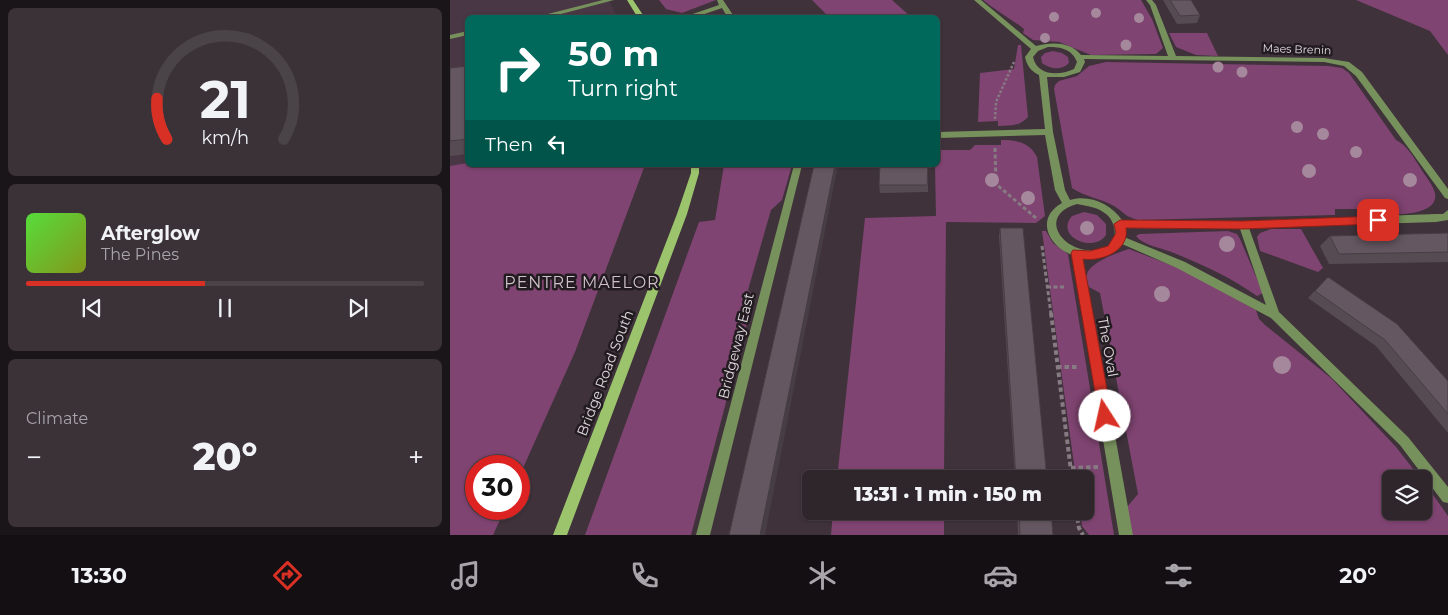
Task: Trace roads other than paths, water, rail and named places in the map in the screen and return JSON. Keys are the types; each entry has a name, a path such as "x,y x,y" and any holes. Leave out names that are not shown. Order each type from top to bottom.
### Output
{"street":[{"path":"548,15 611,0"},
{"path":"630,0 640,15"},
{"path":"977,0 1034,49"},
{"path":"1149,0 1153,5 1173,59"},
{"path":"691,15 721,3 730,15"},
{"path":"450,37 465,34"},
{"path":"1048,45 1070,49 1080,57 1080,66 1072,73 1058,76 1043,74 1036,70 1029,62 1029,57 1034,49 1048,45"},
{"name":"Maes Brenin","path":"1080,57 1324,60 1346,64 1359,74 1448,196"},
{"path":"1043,74 1049,132 1060,190 1067,203"},
{"path":"940,135 1049,132"},
{"name":"Bridge Road South","path":"560,535 682,214 695,173 695,167"},
{"name":"Bridgeway East","path":"702,535 797,167"},
{"path":"1088,201 1108,209 1120,224 1121,233 1120,239 1112,249 1102,254 1077,253 1066,248 1057,240 1050,222 1053,214 1067,203 1088,201"},
{"path":"1120,224 1243,225 1436,218 1448,214"},
{"path":"1243,225 1276,314"},
{"path":"1120,239 1181,265 1276,314 1404,441 1448,498"},
{"name":"The Oval","path":"1077,253 1126,535"}],"district":[{"name":"PENTRE MAELOR","path":"582,282"}]}
